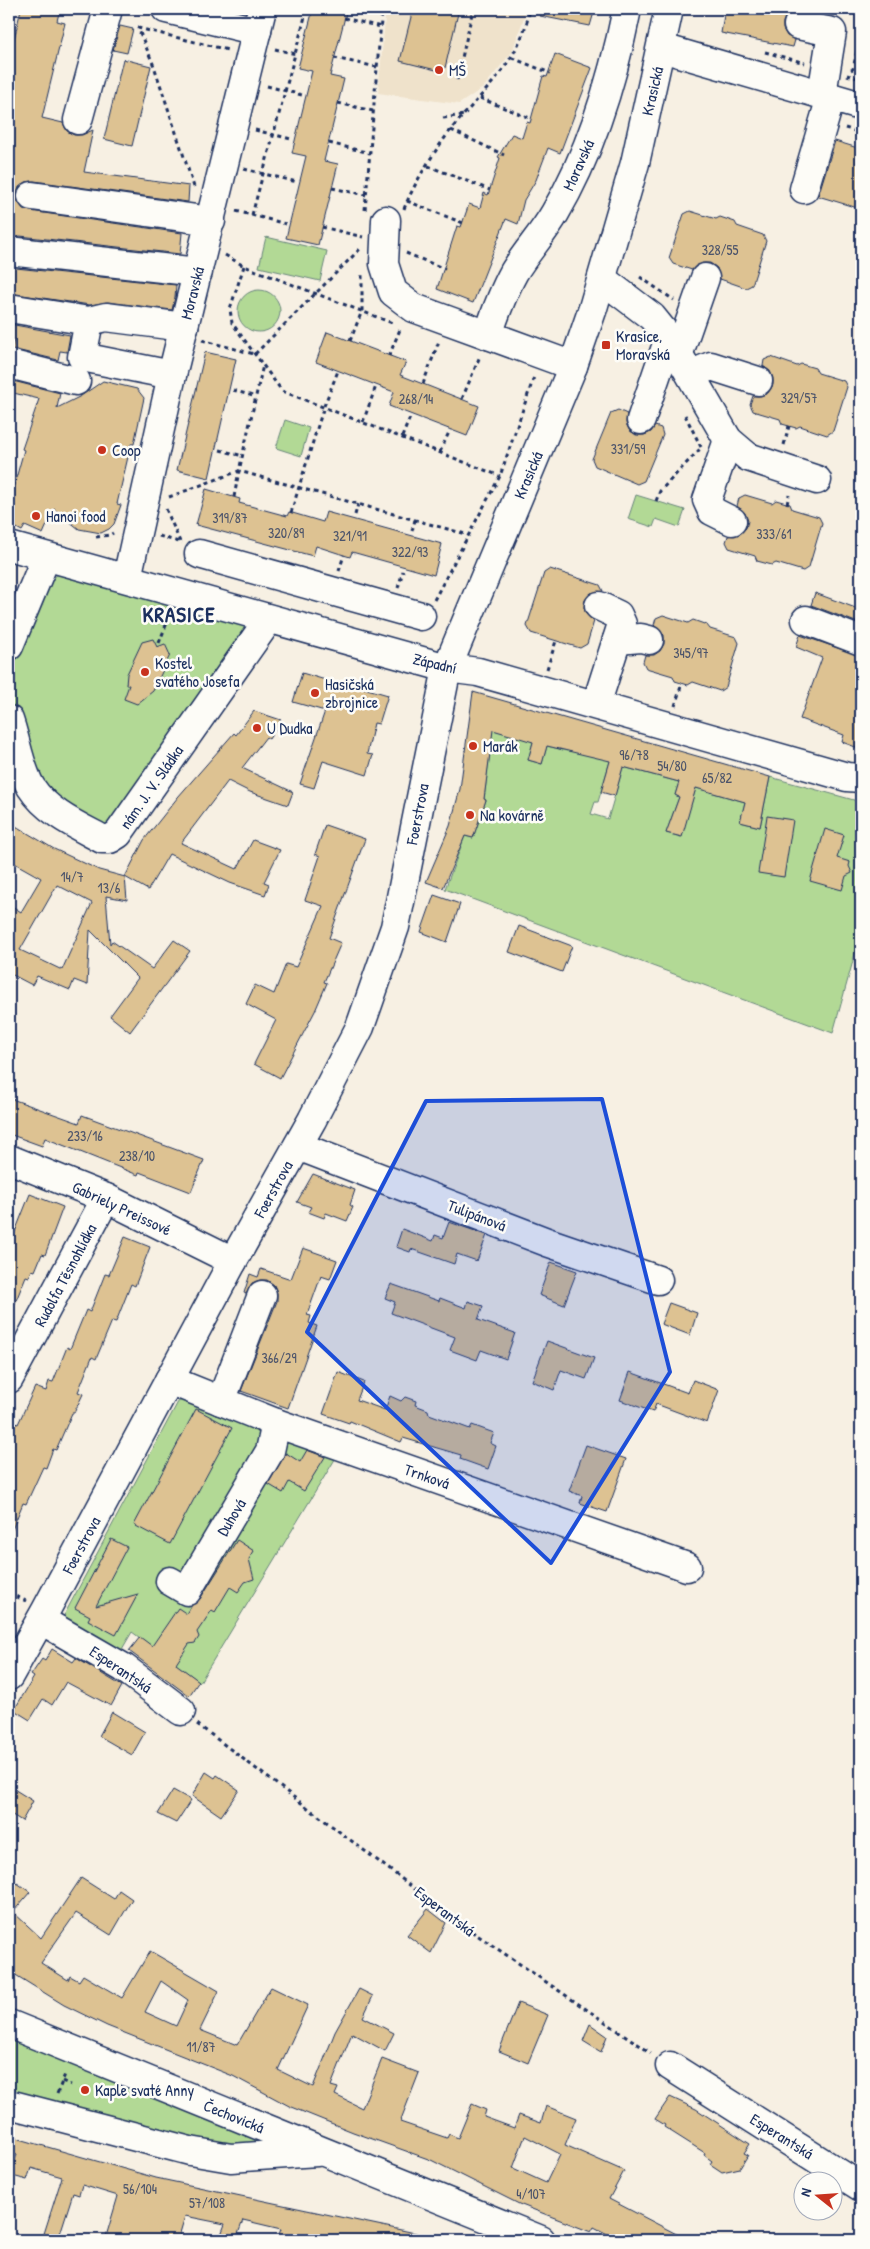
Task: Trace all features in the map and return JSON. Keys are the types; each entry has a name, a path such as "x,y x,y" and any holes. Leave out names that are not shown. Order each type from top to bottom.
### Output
{"street":[{"path":"78,120 108,9"},
{"path":"166,9 260,36"},
{"name":"Moravská","path":"482,351 514,272 554,214 567,191 599,117 619,50 627,9"},
{"name":"Krasická","path":"447,668 573,366 602,279 635,163 662,48 669,9"},
{"path":"798,25 832,32 832,84 804,188"},
{"name":"Moravská","path":"126,578 172,375 188,332 198,272 212,213 260,36"},
{"name":"Krasická","path":"662,48 832,84 861,106"},
{"path":"32,196 212,213"},
{"path":"379,219 384,264 393,292 408,321 482,351 573,366"},
{"path":"18,252 198,272"},
{"path":"641,420 680,355 705,278"},
{"path":"602,279 634,287 652,317 680,355 728,440 748,457 817,480"},
{"path":"9,308 89,321 106,317 188,332"},
{"path":"77,379 89,321"},
{"path":"680,355 758,381"},
{"path":"9,364 77,379 172,375"},
{"path":"728,440 707,500 712,511 732,521"},
{"name":"Západní","path":"9,546 447,668 478,672 847,777 861,778"},
{"path":"189,548 238,565 427,611"},
{"path":"9,646 46,557"},
{"path":"226,607 238,565"},
{"path":"596,705 622,624 618,615 599,606"},
{"name":"nám. J. V. Sládka","path":"9,720 30,785 41,800 56,813 102,839 110,839 118,834 269,619"},
{"path":"806,620 861,640"},
{"path":"617,640 641,638 650,640"},
{"name":"Foerstrova","path":"9,1676 41,1620 232,1261 298,1146 360,1027 395,927 447,668"},
{"name":"Tulipánová","path":"298,1146 556,1245 658,1280"},
{"name":"Gabriely Preissové","path":"9,1159 106,1198 232,1261"},
{"name":"Rudolfa Těsnohlídka","path":"9,1379 106,1198"},
{"path":"221,1401 262,1295"},
{"name":"Trnková","path":"169,1380 276,1423 687,1567"},
{"name":"Duhová","path":"170,1581 187,1590 270,1451 276,1423"},
{"name":"Esperantská","path":"41,1620 124,1668 180,1711"},
{"name":"Čechovická","path":"9,2024 541,2240"},
{"name":"Esperantská","path":"670,2066 861,2186"},
{"name":"Čechovická","path":"9,2104 190,2151 231,2158 321,2152"}],"path":[{"path":"252,215 307,9"},
{"path":"379,219 366,196 382,9"},
{"path":"457,80 473,9"},
{"path":"255,354 362,248 363,237 379,219 407,201 451,130 503,72 512,58 526,29 530,9"},
{"path":"344,18 381,27"},
{"path":"286,224 252,215 212,213 198,200 154,66 138,28 260,36 296,54"},
{"path":"762,51 832,84 861,79"},
{"path":"832,84 857,51 859,52"},
{"path":"334,58 377,67"},
{"path":"512,58 550,73"},
{"path":"263,85 302,95"},
{"path":"480,98 532,119"},
{"path":"338,103 373,111"},
{"path":"443,118 464,115"},
{"path":"245,128 291,139"},
{"path":"451,130 504,155"},
{"path":"329,143 370,153"},
{"path":"428,166 490,190"},
{"path":"236,167 297,182"},
{"path":"332,188 366,196"},
{"path":"407,201 463,223"},
{"path":"322,228 363,237"},
{"path":"223,253 244,266 362,312 408,321 389,356"},
{"path":"404,253 445,269"},
{"path":"244,266 230,309 232,323 282,391 500,476"},
{"path":"350,341 362,312"},
{"path":"188,332 255,354"},
{"path":"431,338 447,344"},
{"path":"423,384 439,341"},
{"path":"462,399 482,351"},
{"path":"234,497 263,366"},
{"path":"292,513 324,406 338,371"},
{"path":"427,611 500,476 535,377 526,374"},
{"path":"363,422 376,386"},
{"path":"233,390 256,397"},
{"path":"402,437 411,415"},
{"path":"440,452 450,430"},
{"path":"220,450 243,456"},
{"path":"162,499 239,471 469,535"},
{"path":"355,515 358,504"},
{"path":"165,508 189,548"},
{"path":"412,531 415,520"},
{"path":"159,643 165,631"},
{"path":"547,670 556,641"},
{"path":"675,708 682,683"},
{"name":"Esperantská","path":"180,1711 468,1929 670,2066"},
{"path":"49,2114 74,2050"},
{"path":"62,2081 71,2084"}],"highlighted area":[{"path":"602,1099 670,1372 551,1563 307,1332 426,1101"}],"shaded area":[{"name":"MŠ","path":"386,9 527,9 512,52 483,88 459,104 378,93"}],"green space":[{"path":"266,237 327,251 320,281 259,267"},
{"path":"255,290 263,290 274,296 280,311 274,326 263,332 255,332 244,326 238,315 238,307 244,296"},
{"path":"285,420 309,428 301,456 276,448"},
{"path":"636,495 685,510 679,527 656,519 653,527 628,519"},
{"path":"59,573 247,627 122,815 104,827 78,819 33,774 9,705 9,665 50,581"},
{"path":"494,718 533,742 528,760 542,764 547,746 567,751 572,740 610,761 598,802 595,802 591,814 608,819 623,767 679,782 675,795 679,797 666,833 681,837 696,788 745,802 740,822 760,827 770,777 861,802 861,932 833,1033 445,889 465,836 473,838 486,800 484,799"},
{"path":"184,1399 264,1428 271,1438 187,1578 168,1567 158,1585 187,1604 289,1433 340,1451 200,1682 132,1632 118,1656 61,1621 178,1402"},
{"path":"9,2024 321,2152 277,2156 9,2104"}],"building":[{"path":"21,9 60,9 57,21 65,23 42,118 63,123 67,131 74,135 82,135 93,130 84,172 189,186 188,202 34,181 26,182 19,187 17,194 18,202 23,209 30,211 182,233 180,254 20,236 9,240 9,61"},
{"path":"313,9 347,9 330,76 344,79 324,161 338,164 318,245 286,238 306,156 292,153 312,71 298,68"},
{"path":"413,9 459,9 444,72 400,61"},
{"path":"541,9 595,9 590,26 540,16"},
{"path":"725,9 801,9 787,14 783,22 783,29 787,36 795,40 793,47 721,33"},
{"path":"120,26 133,29 127,53 113,50"},
{"path":"555,54 592,68 560,153 548,148 536,180 524,200 518,224 506,219 473,303 437,289 457,226 461,227 469,204 480,208 484,193 488,195 500,158 498,157 512,134 522,138 527,122 530,123 543,76 547,77"},
{"path":"123,59 151,66 132,146 104,139"},
{"path":"835,141 861,149 861,209 818,196"},
{"path":"690,211 716,219 720,217 735,222 737,226 763,235 766,241 752,285 746,288 720,279 717,268 710,263 702,263 692,270 673,264 669,258 684,214"},
{"path":"9,265 16,268 176,285 172,310 108,302 90,305 9,293"},
{"path":"9,324 70,335 67,352 60,351 58,360 12,349 14,340 9,339"},
{"path":"327,332 406,362 400,375 479,406 467,436 389,406 394,392 316,362"},
{"path":"205,352 236,359 209,478 177,470"},
{"path":"771,357 797,366 801,364 815,368 818,373 844,381 847,387 833,431 827,435 800,426 796,428 782,424 780,419 753,411 750,404 753,396 761,396 768,393 773,385 770,371 763,366 764,360"},
{"path":"9,380 60,393 57,408 81,396 103,381 137,389 144,398 134,444 131,444 117,504 121,505 114,524 109,529 101,533 79,529 54,509 43,534 25,526 22,531 9,524 9,486 13,489 24,450 22,449 39,399 9,392"},
{"path":"618,410 627,414 626,423 629,430 636,435 644,435 651,432 655,426 661,428 663,435 644,481 637,484 595,466 592,459 611,413"},
{"path":"206,489 240,499 239,503 287,516 289,512 323,522 326,512 442,544 434,575 352,552 350,557 316,546 313,556 196,525"},
{"path":"745,495 772,503 776,500 790,504 792,509 819,517 822,523 809,567 803,571 776,563 772,565 757,561 755,556 729,548 726,542 728,536 740,534 746,528 748,521 745,513 737,506 739,498"},
{"path":"550,569 600,585 603,591 591,593 585,600 584,608 586,614 594,621 587,644 580,648 531,633 527,626 544,573"},
{"path":"815,593 861,610 861,624 811,605"},
{"path":"663,615 688,623 693,620 707,625 710,629 736,637 739,643 726,687 720,691 693,682 688,685 675,681 673,676 646,668 643,662 645,655 654,655 660,651 664,644 664,635 654,625 656,618"},
{"path":"800,635 861,656 861,749 842,742 844,735 800,719 822,658 796,647"},
{"name":"Kostel svatého Josefa","path":"153,639 157,647 165,644 170,655 153,691 137,704 124,699 129,685 126,685 127,674 142,642"},
{"path":"302,673 349,687 350,684 388,695 379,724 374,723 367,754 373,755 367,775 323,761 314,788 300,784 325,711 293,702"},
{"path":"473,692 770,777 760,827 740,822 745,802 696,788 682,837 666,833 679,797 675,795 679,782 623,767 615,796 601,792 610,761 547,746 542,764 528,760 533,742 493,730 484,799 486,800 473,838 465,836 443,888 426,882 450,826 460,789"},
{"path":"254,711 281,720 269,739 266,737 242,768 293,792 288,805 250,792 228,781 181,843 237,869 253,840 280,850 264,882 269,884 265,895 230,883 169,854 148,890 125,877 144,840 178,797 234,733 236,735"},
{"path":"767,816 793,820 784,877 758,873"},
{"path":"9,822 54,849 99,870 125,877 127,900 106,896 110,944 112,941 152,969 174,940 190,951 130,1032 110,1016 138,978 90,930 87,985 74,980 70,990 37,976 32,985 9,973 9,904 21,912 41,878 9,860","holes":["57,885 92,903 62,970 20,950"]},
{"path":"325,825 365,839 329,938 341,943 324,982 327,983 315,1011 280,1078 254,1064 276,1020 246,1004 255,985 274,994 286,964 296,967 323,906 305,900 320,856 315,854"},
{"path":"825,829 844,835 837,858 850,862 849,866 852,873 846,876 842,890 810,881"},
{"path":"434,895 460,904 447,942 421,932"},
{"path":"519,926 572,946 562,972 509,952"},
{"path":"9,1098 79,1123 82,1115 204,1160 191,1192 139,1172 138,1175 45,1138 42,1146 9,1134"},
{"path":"313,1174 355,1190 350,1205 353,1207 347,1221 326,1213 324,1218 308,1212 311,1207 297,1202"},
{"path":"30,1194 63,1207 45,1255 42,1254 35,1271 32,1270 29,1277 26,1276 9,1318 9,1247"},
{"path":"449,1222 487,1235 477,1261 457,1254 454,1264 411,1249 410,1252 396,1247 402,1229 433,1241 435,1235 443,1238"},
{"path":"125,1237 150,1247 135,1286 131,1284 116,1322 112,1321 96,1359 92,1357 78,1392 83,1394 74,1413 72,1413 56,1450 53,1449 46,1468 43,1467 26,1504 23,1503 9,1537 9,1439 15,1423 18,1424 35,1387 46,1391 49,1381 53,1382 67,1347 70,1349 86,1310 90,1312 105,1274 109,1275"},
{"path":"303,1248 337,1260 330,1279 321,1276 307,1315 311,1316 309,1323 317,1326 288,1408 241,1391 277,1301 274,1285 267,1280 252,1283 246,1294 244,1293 250,1274 258,1277 261,1269 291,1279"},
{"path":"551,1262 577,1271 564,1305 539,1295"},
{"path":"391,1284 439,1301 440,1298 466,1308 468,1301 483,1306 478,1320 515,1333 506,1359 481,1350 477,1360 450,1350 455,1337 391,1313 395,1302 385,1298"},
{"path":"669,1303 697,1313 690,1335 661,1324"},
{"path":"547,1341 594,1358 586,1379 561,1370 554,1390 532,1381"},
{"path":"338,1372 364,1382 357,1400 385,1410 390,1396 401,1401 405,1397 416,1401 415,1405 428,1410 429,1414 470,1429 472,1425 494,1433 490,1443 496,1446 488,1469 460,1459 461,1455 403,1438 401,1442 350,1421 349,1423 323,1414"},
{"path":"630,1372 688,1393 693,1380 719,1390 707,1423 656,1404 653,1412 620,1400"},
{"path":"196,1409 232,1428 170,1544 134,1525"},
{"path":"586,1445 626,1459 607,1512 580,1503 582,1496 569,1491"},
{"path":"307,1450 325,1457 304,1491 289,1482 283,1493 268,1484 286,1453 300,1462"},
{"path":"111,1539 127,1547 96,1606 138,1594 116,1635 88,1620 90,1616 75,1608"},
{"path":"237,1540 254,1551 249,1559 254,1579 245,1582 238,1592 230,1587 215,1612 212,1610 197,1632 199,1637 195,1643 189,1644 176,1664 199,1681 189,1696 129,1651 140,1637 152,1646 178,1608 187,1614 192,1605 200,1599"},
{"path":"52,1649 73,1662 76,1658 122,1686 111,1706 66,1682 52,1705 43,1699 30,1720 14,1710 34,1677 31,1675 42,1659 45,1661"},
{"path":"112,1712 145,1732 132,1755 99,1736"},
{"path":"206,1772 215,1778 217,1775 239,1790 221,1816 192,1796"},
{"path":"9,1786 33,1801 22,1821 9,1813"},
{"path":"173,1790 191,1800 176,1823 158,1814"},
{"path":"81,1878 114,1899 119,1890 132,1899 111,1935 76,1913 41,1963 68,1980 70,1976 79,1981 83,1975 122,1998 150,1951 219,1991 200,2030 237,2045 271,1987 308,2005 278,2070 313,2087 335,2032 359,1989 373,1996 363,2017 394,2033 385,2051 352,2033 331,2086 338,2088 335,2095 362,2108 382,2059 419,2073 400,2122 447,2138 449,2134 458,2138 472,2104 486,2110 484,2117 514,2128 519,2115 541,2123 546,2106 576,2118 565,2145 624,2171 609,2199 688,2240 619,2240 594,2227 591,2232 519,2204 431,2160 291,2107 233,2076 107,2026 64,2005 14,1974 9,1968 9,1893 17,1883 30,1892 13,1912 41,1938","holes":["161,1981 188,2000 176,2026 145,2012","525,2136 560,2154 546,2183 513,2168"]},
{"path":"428,1909 446,1923 431,1953 407,1935"},
{"path":"518,2003 548,2015 528,2063 499,2051"},
{"path":"590,2024 607,2036 601,2052 583,2041"},
{"path":"670,2097 696,2109 750,2144 744,2153 748,2155 740,2168 722,2172 710,2164 712,2161 704,2155 705,2153 664,2127 665,2125 655,2119"},
{"path":"9,2136 156,2178 420,2234 420,2240 277,2240 281,2229 243,2220 236,2240 219,2240 225,2224 185,2216 178,2240 105,2240 118,2196 82,2185 79,2195 73,2193 58,2240 42,2240 62,2177 31,2168 27,2180 9,2175 17,2155 9,2152"}],"place":[{"name":"MŠ","path":"439,70"},
{"name":"Krasice, Moravská","path":"606,345"},
{"name":"Coop","path":"102,450"},
{"name":"Hanoi food","path":"36,516"},
{"name":"Kostel svatého Josefa","path":"145,672"},
{"name":"Hasičská zbrojnice","path":"315,693"},
{"name":"U Dudka","path":"257,728"},
{"name":"Marák","path":"473,746"},
{"name":"Na kovárně","path":"470,815"},
{"name":"Kaple svaté Anny","path":"85,2090"}],"district":[{"name":"KRASICE","path":"179,614"}]}
